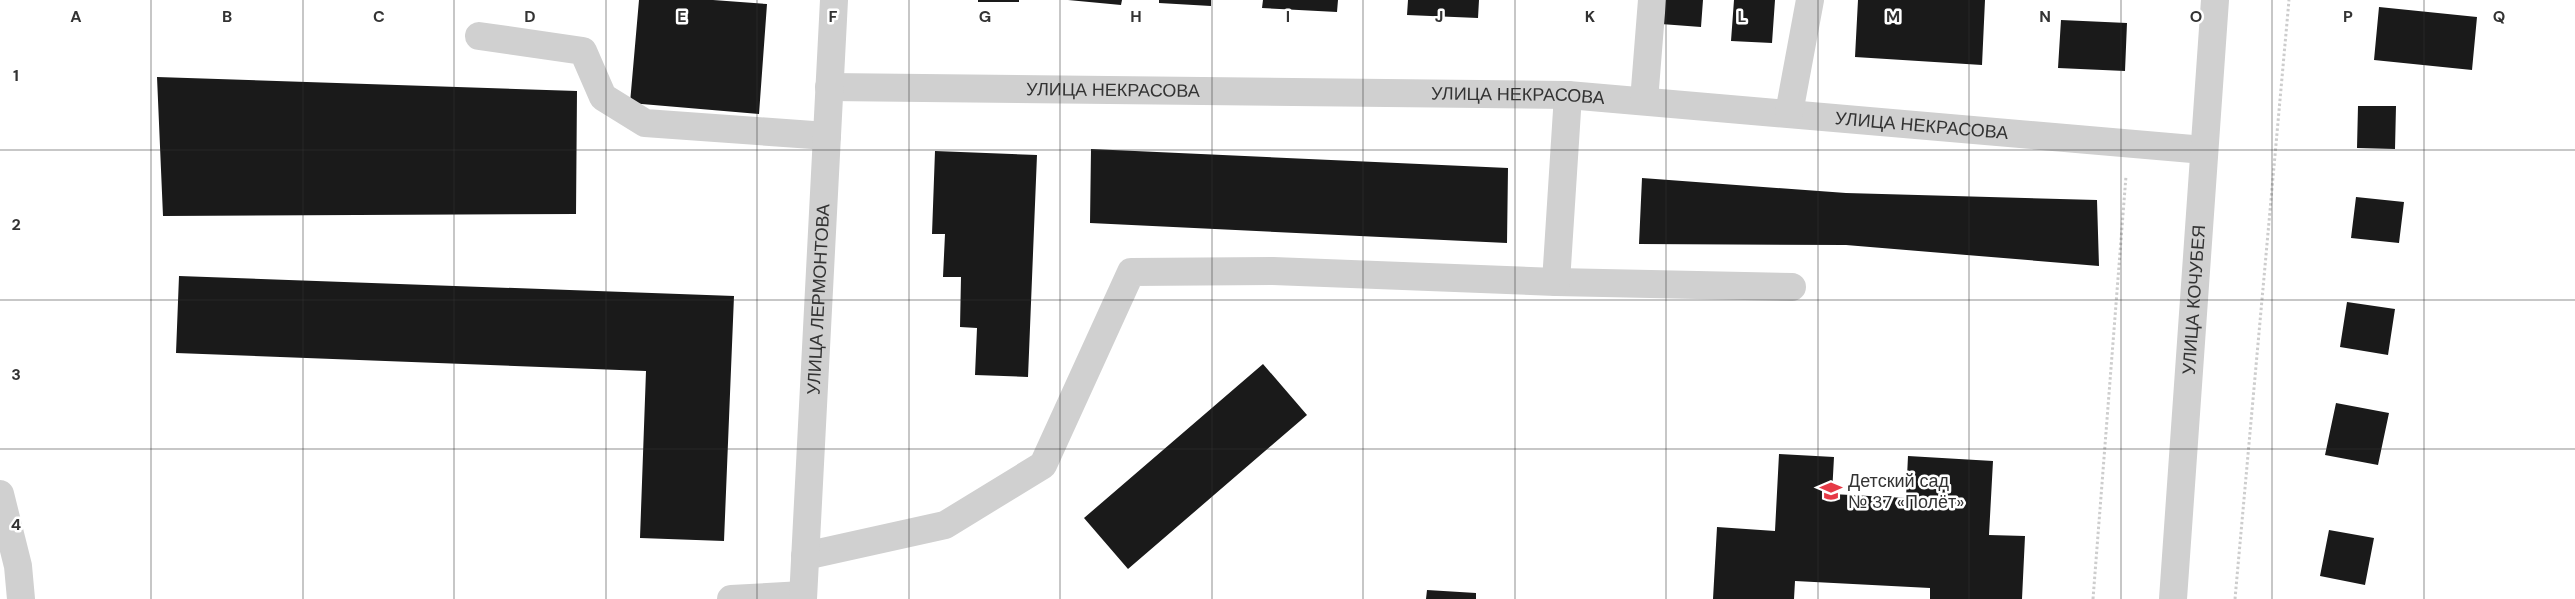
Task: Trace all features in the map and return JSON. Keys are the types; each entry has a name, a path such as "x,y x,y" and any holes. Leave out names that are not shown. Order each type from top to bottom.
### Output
{"street":[{"name":"УЛИЦА ЛЕРМОНТОВА","path":"803,597 834,0"},
{"path":"1644,101 1652,0"},
{"path":"1789,114 1810,0"},
{"name":"УЛИЦА КОЧУБЕЯ","path":"2173,599 2215,0"},
{"path":"479,36 583,51 603,97 645,123 827,136"},
{"name":"УЛИЦА НЕКРАСОВА","path":"829,87 1568,94 2204,150"},
{"path":"1556,282 1568,94"},
{"path":"805,556 945,525 1043,465 1131,272 1272,271 1556,282 1792,287"},
{"path":"0,494 18,566 21,599"},
{"path":"731,599 803,597"}],"path":[{"path":"2235,599 2289,0"},
{"path":"2093,599 2129,143"}],"building":[{"path":"639,0 713,0 767,4 759,114 630,103"},
{"path":"978,0 1019,0 1019,2 978,2"},
{"path":"1068,0 1122,0 1121,5"},
{"path":"1159,0 1211,0 1211,6 1159,3"},
{"path":"1263,0 1338,0 1337,12 1262,8"},
{"path":"1408,0 1479,0 1478,18 1407,15"},
{"path":"1662,0 1703,0 1701,27 1661,24"},
{"path":"1734,0 1775,0 1772,43 1731,41"},
{"path":"1858,0 1985,0 1982,65 1855,57"},
{"path":"2379,7 2477,17 2472,70 2374,60"},
{"path":"2061,20 2127,23 2125,71 2058,68"},
{"path":"157,77 577,91 576,214 163,216"},
{"path":"2358,106 2396,106 2395,149 2357,148"},
{"path":"1091,149 1508,168 1507,243 1090,223"},
{"path":"935,151 1037,155 1028,377 975,375 977,328 960,327 961,277 943,277 945,234 932,234"},
{"path":"1642,178 1846,193 2097,200 2099,266 1846,245 1639,244"},
{"path":"2356,197 2404,202 2399,243 2351,238"},
{"path":"179,276 734,296 724,541 640,538 646,371 176,353"},
{"path":"2347,302 2395,309 2388,355 2340,347"},
{"path":"1263,364 1307,415 1128,569 1084,518"},
{"path":"2336,403 2389,413 2378,465 2325,455"},
{"path":"1779,454 1834,457 1832,494 1906,498 1908,456 1993,461 1989,535 2025,536 2022,599 1930,599 1930,588 1795,581 1794,599 1713,599 1717,527 1775,531"},
{"path":"2329,530 2374,538 2365,585 2320,576"},
{"path":"1427,590 1476,593 1476,599 1426,599"}],"place":[{"name":"Детский сад № 37 «Полёт»","path":"1831,491"}]}
